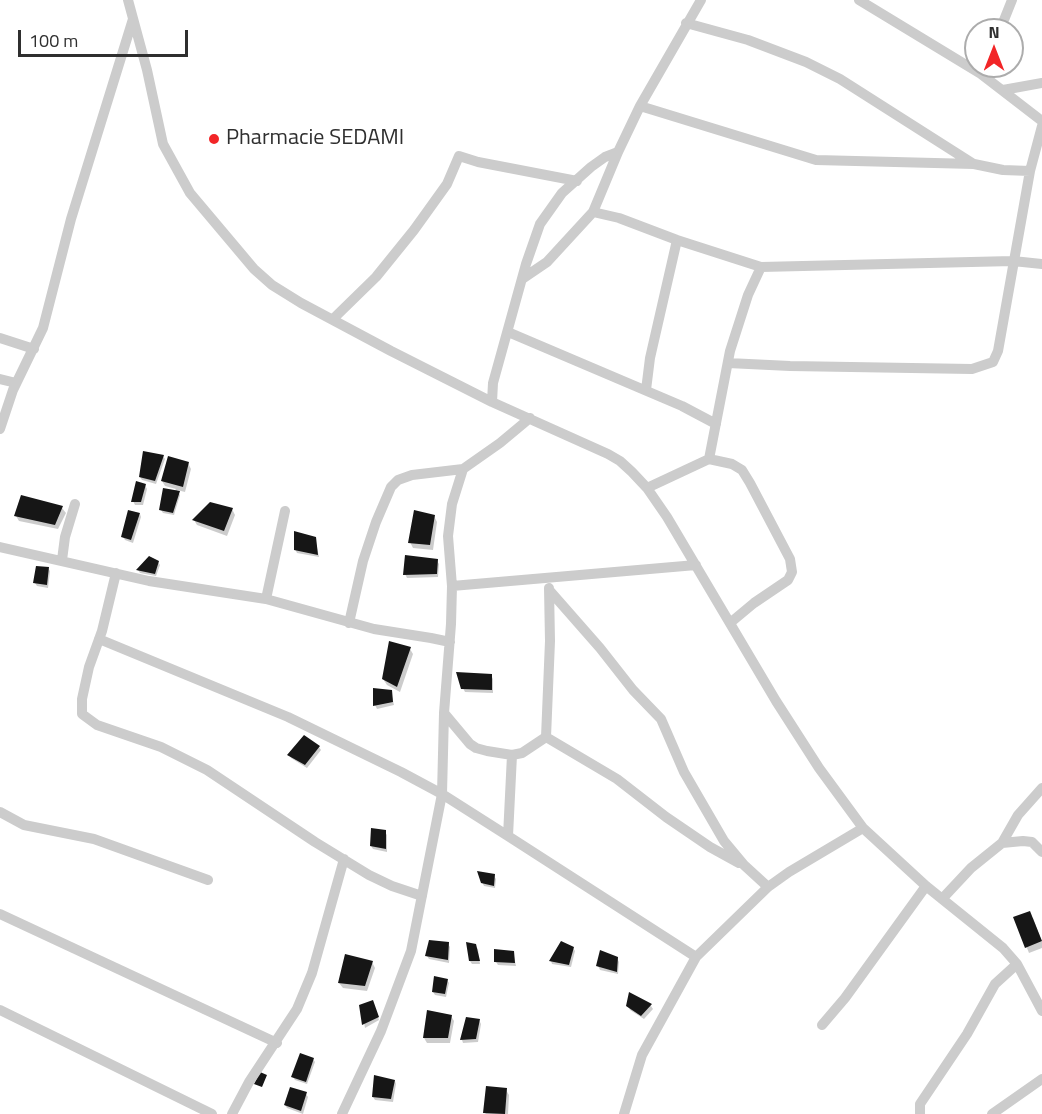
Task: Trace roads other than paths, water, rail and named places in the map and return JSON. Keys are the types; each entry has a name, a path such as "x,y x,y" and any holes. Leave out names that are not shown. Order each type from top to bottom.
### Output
{"street":[{"path":"128,0 163,144 186,187 254,269 272,285 301,303 391,351 492,402 620,461 647,488 696,565 801,741 862,828 926,886 996,942 1017,964 1042,1011"},
{"path":"522,279 547,262 593,213 640,106 701,0"},
{"path":"859,0 964,59"},
{"path":"1005,18 1012,0"},
{"path":"0,429 16,383 43,328 68,230 133,19"},
{"path":"686,23 748,40 806,62 840,79 974,164"},
{"path":"991,78 1042,121"},
{"path":"1003,90 1042,83"},
{"path":"640,106 816,160 974,164 1003,170 1030,171"},
{"path":"728,363 972,369 993,362 998,351 1030,171 1042,126"},
{"path":"492,402 493,383 540,224 562,193 591,167 618,152"},
{"path":"333,319 376,277 414,230 447,184 459,156 478,162 577,181"},
{"path":"593,213 619,219 761,267 1013,261 1042,264"},
{"path":"646,390 650,358 677,240"},
{"path":"709,459 734,336 761,267"},
{"path":"508,332 646,390 716,424"},
{"path":"0,338 34,349"},
{"path":"0,379 16,383"},
{"path":"350,622 363,561 391,487 398,480 412,475 463,469 530,418"},
{"path":"647,488 709,459 732,464 742,470 790,559 792,572 788,580 730,623"},
{"path":"342,1114 381,1031 411,951 422,896 441,794 452,586 447,549 449,519 463,469"},
{"path":"62,560 65,537 75,504"},
{"path":"266,599 285,511"},
{"path":"0,547 148,581 266,599 350,622 450,642"},
{"path":"452,586 696,565"},
{"path":"116,573 99,639 89,667 82,699 82,714 97,725 161,747 207,770 344,859 385,882 422,896"},
{"path":"546,737 550,591 547,579"},
{"path":"550,591 633,690 661,719 684,772 724,841 744,865 768,887"},
{"path":"99,639 319,731 441,794 696,957"},
{"path":"444,713 476,748 512,755 522,753 546,737"},
{"path":"546,737 617,779 710,847 744,865"},
{"path":"508,836 512,755"},
{"path":"942,899 971,868 1002,843 1018,815 1042,788"},
{"path":"0,812 24,825 94,839 208,880"},
{"path":"624,1114 642,1055 696,957 768,887 862,828"},
{"path":"1002,843 1032,842 1042,852"},
{"path":"232,1114 245,1089 297,1009 312,972 344,859"},
{"path":"822,1025 845,998 926,886"},
{"path":"0,915 277,1042"},
{"path":"920,1114 920,1104 967,1034 996,984 1017,964"},
{"path":"0,1010 212,1114"},
{"path":"992,1114 1042,1079"}],"place":[{"name":"Pharmacie SEDAMI","path":"214,139"}]}
